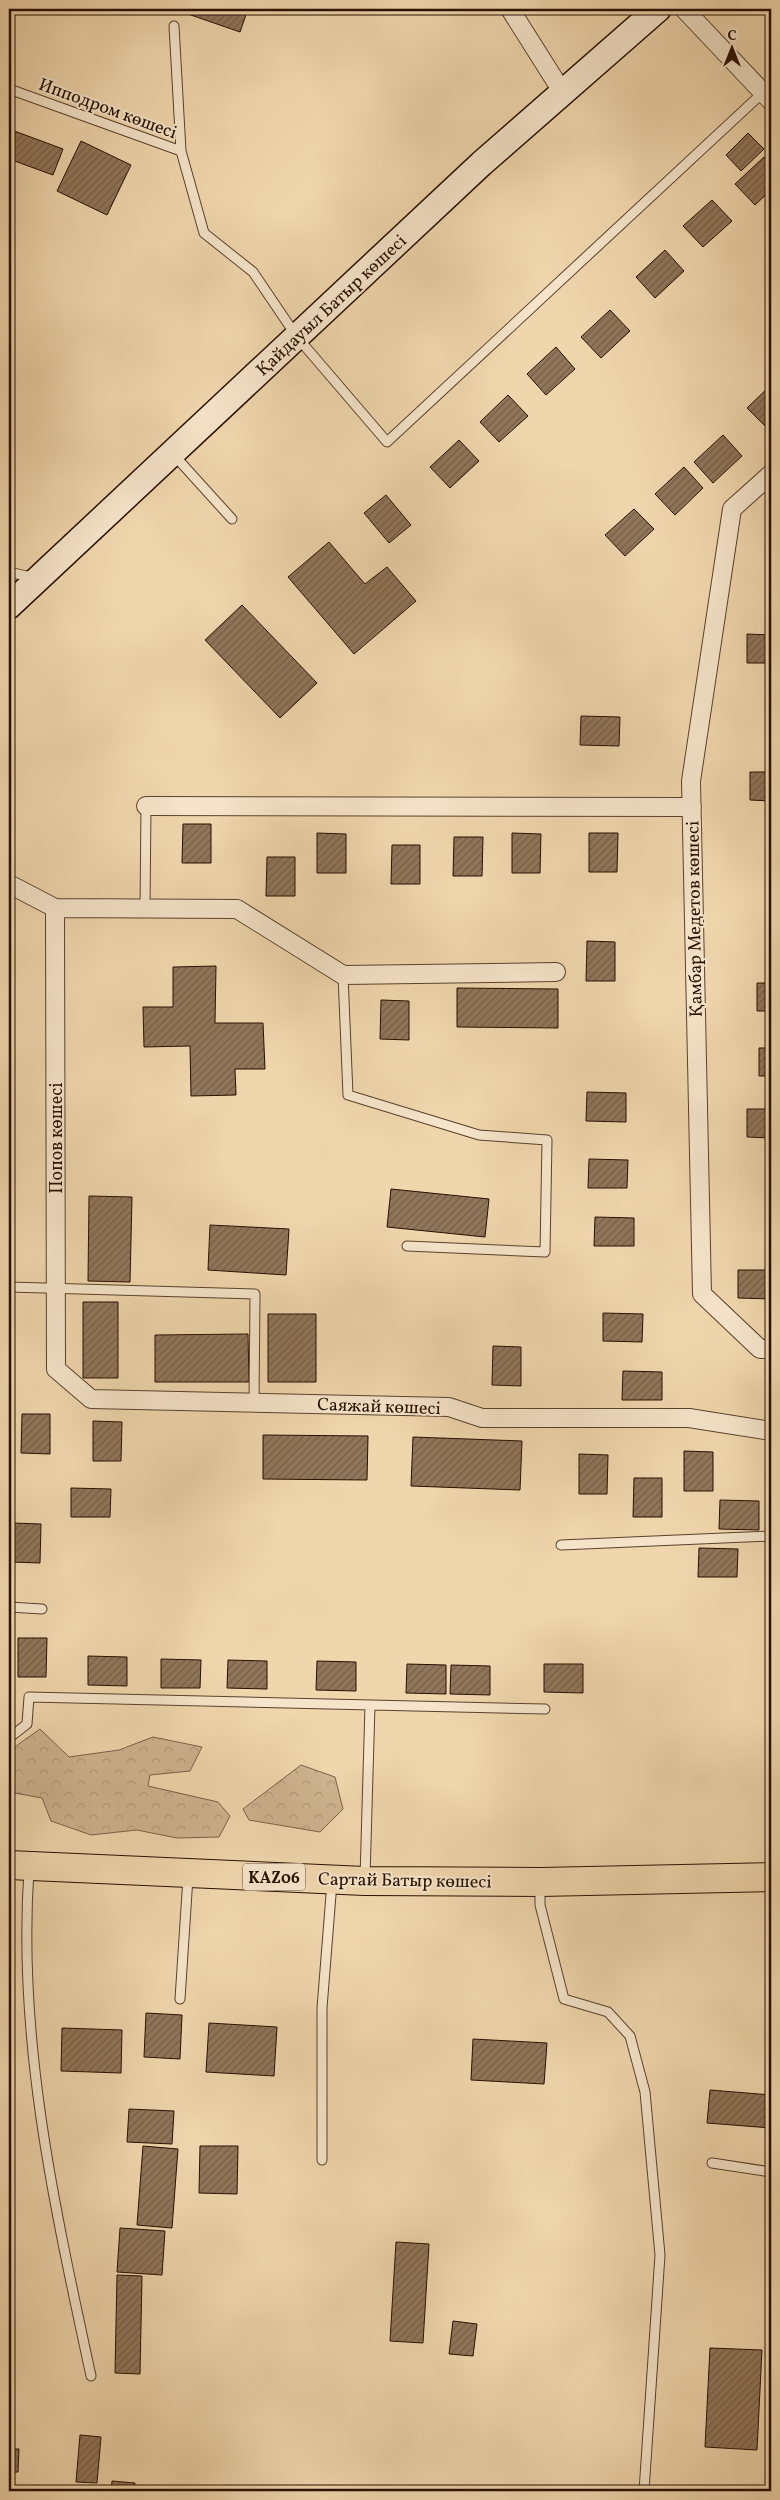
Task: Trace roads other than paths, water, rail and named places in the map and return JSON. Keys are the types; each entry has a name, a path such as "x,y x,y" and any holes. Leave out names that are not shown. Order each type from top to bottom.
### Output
{"highway":[{"name":"Сартай Батыр көшесі","path":"19,1866 365,1881 540,1882 771,1877"}],"street":[{"path":"510,9 563,93"},
{"name":"Қайдауыл Батыр көшесі","path":"9,606 481,164 658,9"},
{"path":"684,9 769,93"},
{"name":"Қамбар Медетов көшесі","path":"771,474 732,509 691,781 702,1294 760,1349 771,1349"},
{"path":"146,806 692,808"},
{"path":"9,884 55,908 237,909 343,975 556,972"},
{"name":"Попов көшесі","path":"55,908 56,1369"},
{"name":"Саяжай көшесі","path":"56,1369 91,1399 449,1407 482,1418 689,1418 771,1431"}],"lane":[{"path":"174,26 182,151"},
{"name":"Ипподром көшесі","path":"9,89 182,151 204,233 253,272 297,337 387,442 769,93"},
{"path":"172,453 232,519"},
{"path":"9,572 38,578"},
{"path":"145,908 146,806"},
{"path":"343,975 348,1095 479,1135 547,1140 545,1252 407,1246"},
{"path":"9,1287 56,1290 255,1294 254,1402"},
{"path":"561,1545 771,1536"},
{"path":"9,1608 42,1609"},
{"path":"9,1738 27,1724 29,1697 545,1709"},
{"path":"365,1881 370,1705"},
{"path":"19,1866 32,2064 56,2215 91,2376"},
{"path":"180,1998 188,1874"},
{"path":"322,2160 322,2008 332,1879"},
{"path":"540,1882 540,1905 564,1999 608,2012 630,2036 645,2092 660,2256 644,2491"},
{"path":"712,2163 771,2172"}]}
